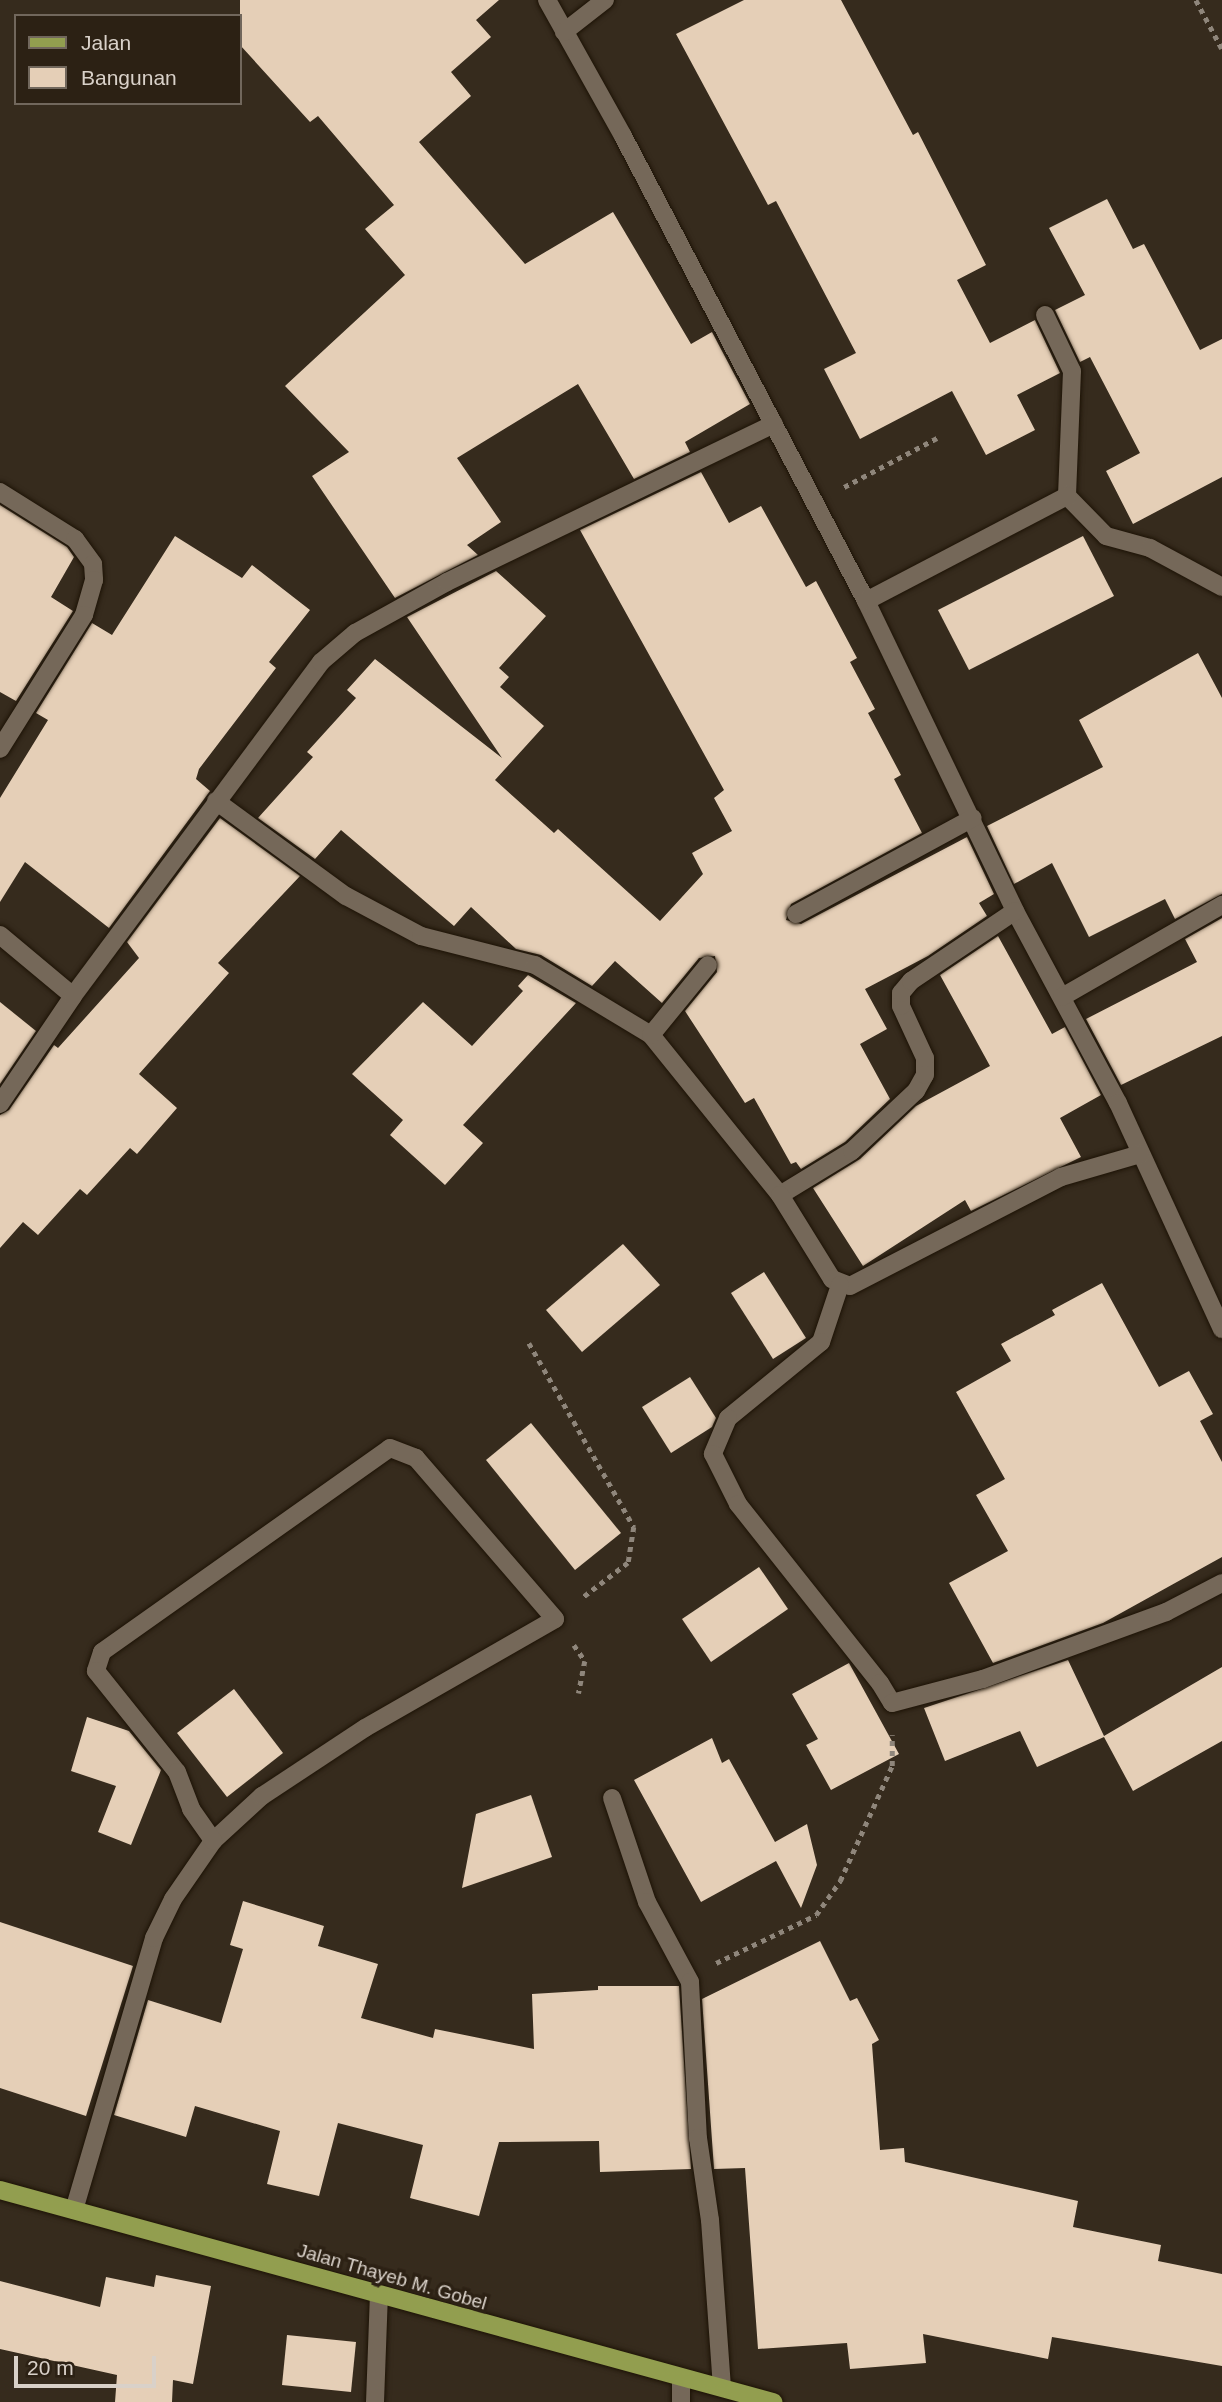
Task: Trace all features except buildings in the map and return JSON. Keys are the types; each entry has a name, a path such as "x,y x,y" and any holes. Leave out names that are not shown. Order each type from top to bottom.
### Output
{"main road":[{"name":"Jalan Thayeb M. Gobel","path":"0,2190 773,2402"}],"street":[{"path":"547,0 866,601 1015,911 1140,1154 1222,1329"},
{"path":"564,32 605,0"},
{"path":"1045,315 1072,371 1067,496 1106,536 1150,548 1222,587"},
{"path":"0,1104 74,996 321,662 355,634 508,552 774,424"},
{"path":"0,492 75,539 93,564 93,580 84,615 0,749"},
{"path":"866,601 1067,496"},
{"path":"216,801 346,896 421,936 535,965 651,1035 780,1195 840,1285"},
{"path":"796,914 972,818"},
{"path":"1062,998 1222,905"},
{"path":"780,1195 852,1151 916,1091 925,1075 925,1058 901,1006 901,993 911,981 1015,911"},
{"path":"0,935 74,996"},
{"path":"651,1035 708,965"},
{"path":"840,1285 850,1286 1061,1177 1140,1154"},
{"path":"840,1285 821,1342 727,1418 713,1454 738,1504 880,1683 891,1703 995,1675 1167,1612 1222,1583"},
{"path":"74,2210 154,1938 173,1899 213,1841 262,1796 365,1728 555,1619 416,1458 390,1448 102,1652 96,1671 177,1772 191,1809 213,1841"},
{"path":"612,1798 647,1902 690,1982 698,2138 710,2220 722,2388"},
{"path":"375,2402 379,2295"},
{"path":"681,2378 681,2402"}],"path":[{"path":"1196,0 1222,49"},
{"path":"816,503 937,438"},
{"path":"529,1343 634,1527 628,1563 555,1619 585,1661 579,1693"},
{"path":"690,1982 729,1953 816,1915 840,1881 892,1766 891,1703"}]}
